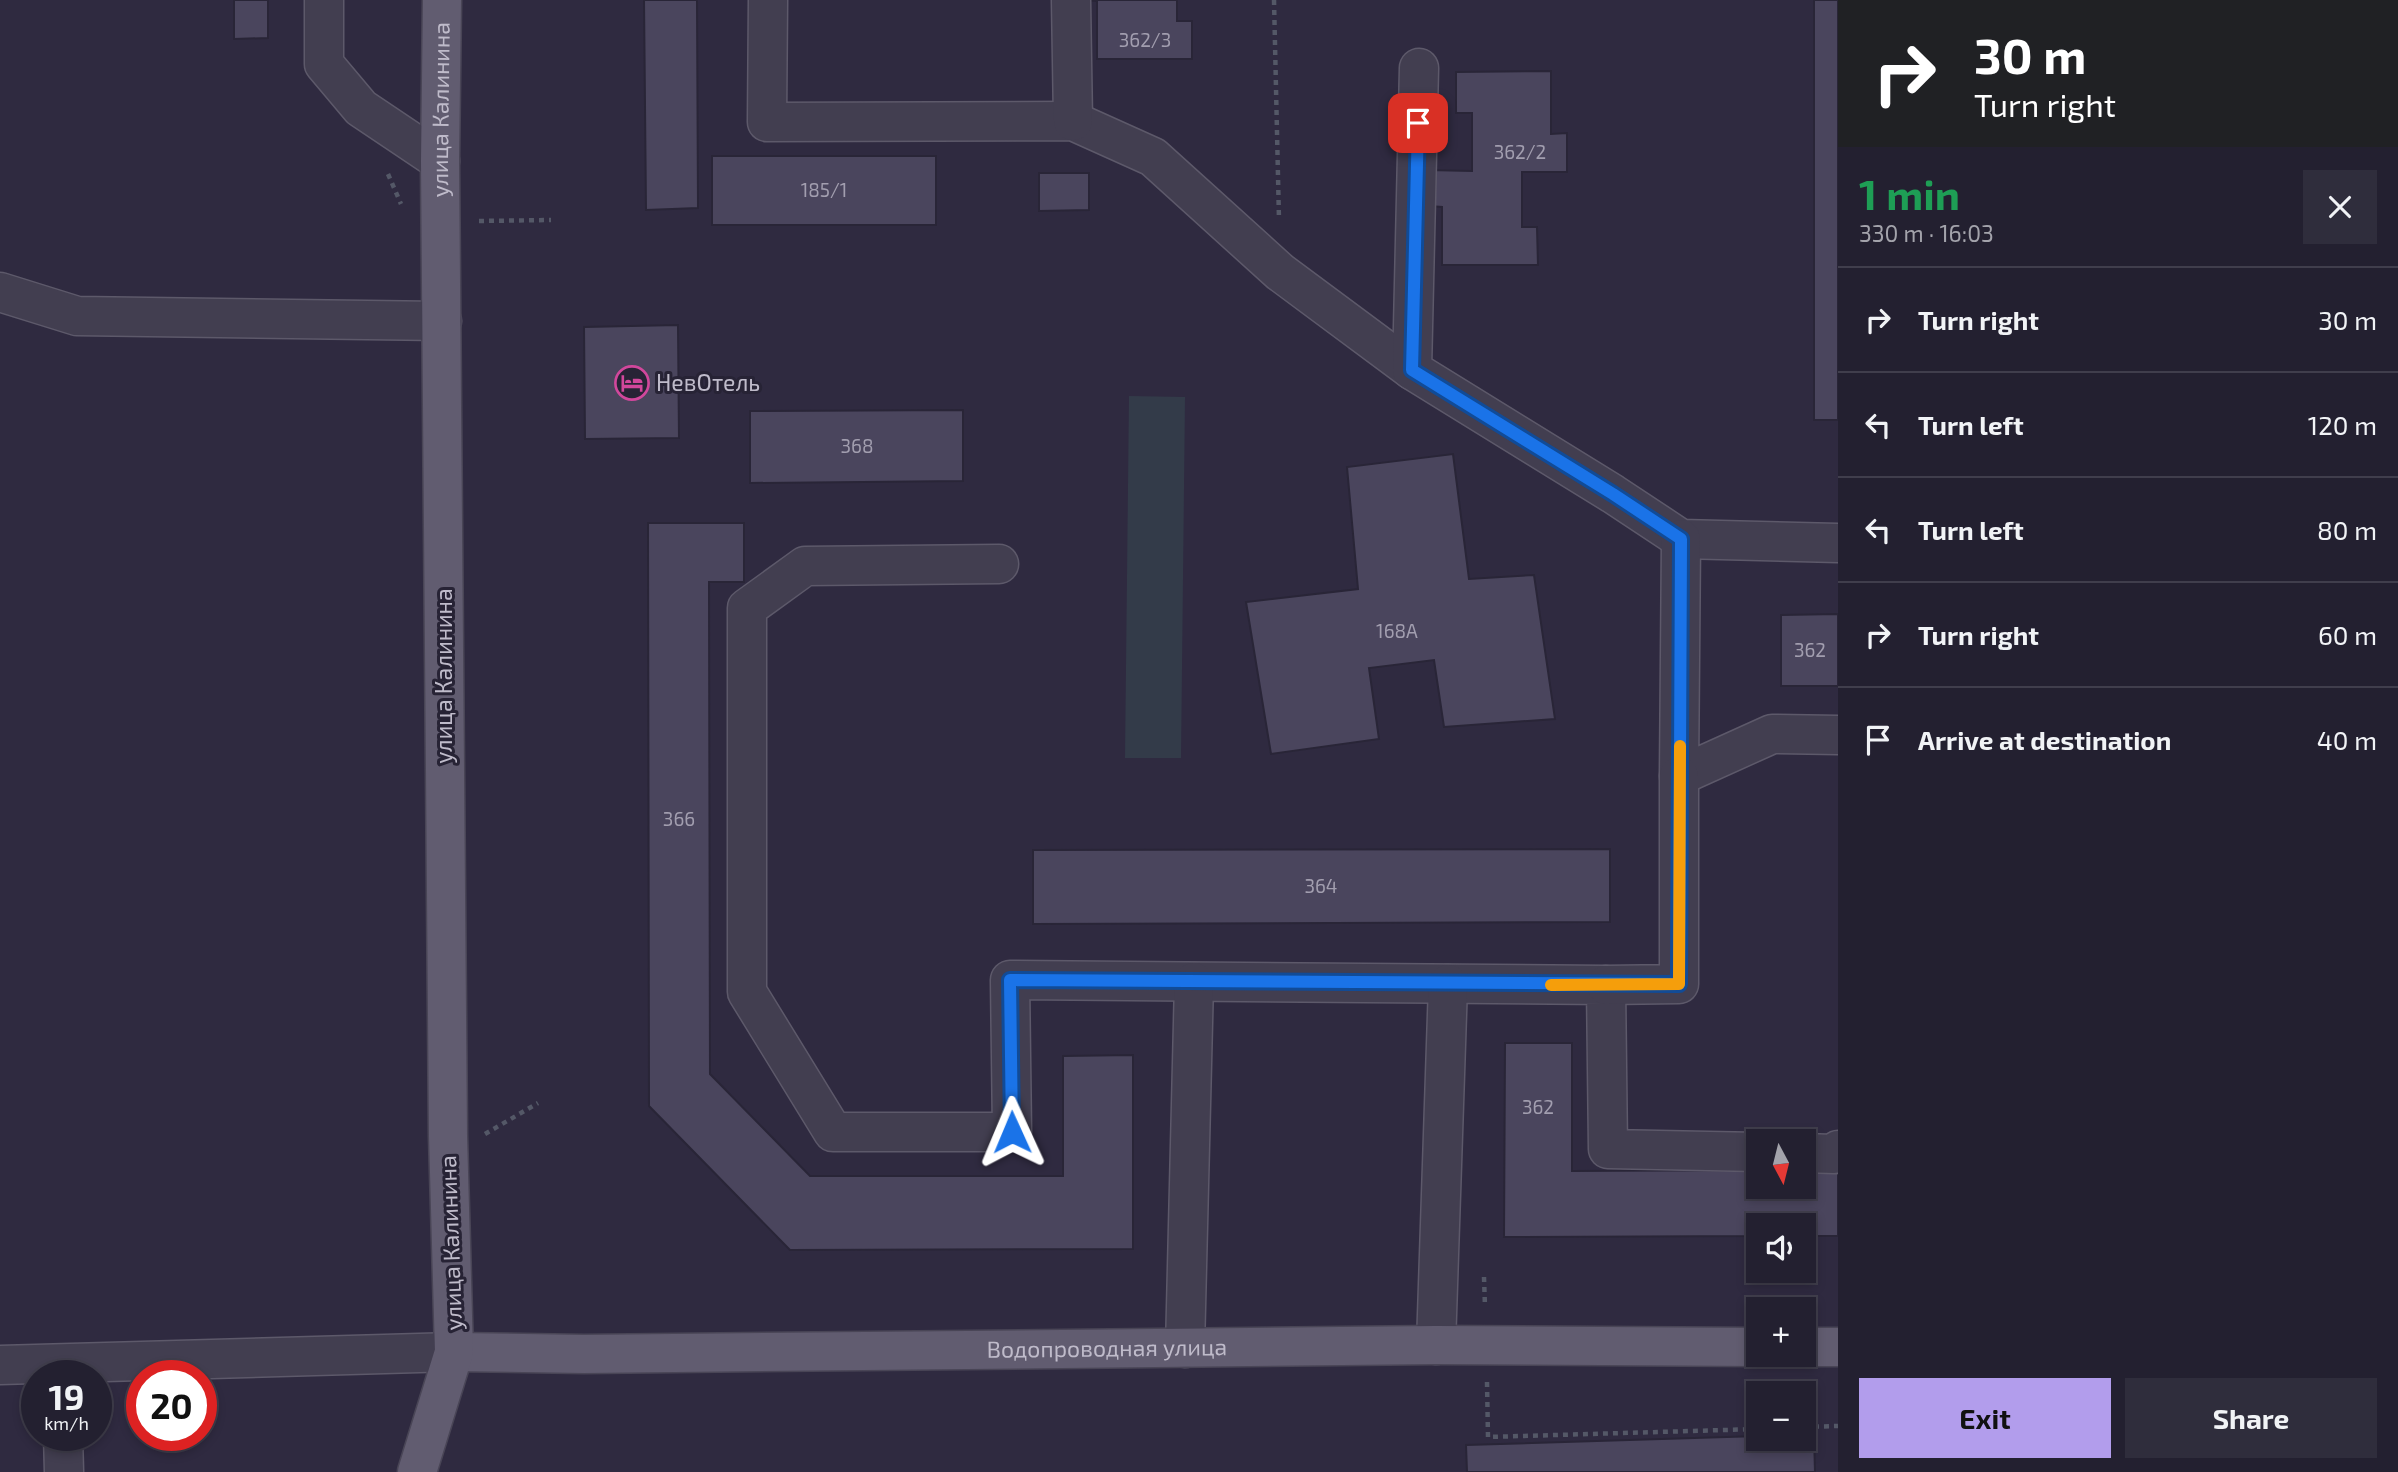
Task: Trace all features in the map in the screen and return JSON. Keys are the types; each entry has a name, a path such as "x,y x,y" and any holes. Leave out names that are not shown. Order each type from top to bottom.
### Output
{"main road":[{"name":"улица Калинина","path":"417,1472 454,1352 448,1136 440,161 442,0"},
{"name":"Водопроводная улица","path":"454,1352 584,1354 1436,1345 1746,1347"},
{"path":"1816,1347 1838,1347"}],"street":[{"path":"324,0 324,64 361,108 440,161"},
{"path":"768,0 767,122 1073,121 1153,157 1280,272 1412,370 1681,539 1838,543"},
{"path":"1071,0 1073,121"},
{"path":"1412,370 1419,68"},
{"path":"0,292 77,316 442,321"},
{"path":"999,564 805,566 747,608 747,992 834,1132 1012,1132 1010,980 1679,984 1681,539"},
{"path":"1679,776 1772,734 1838,735"},
{"path":"1185,1348 1194,982"},
{"path":"1436,1345 1448,984"},
{"path":"1605,985 1608,1149 1746,1152"},
{"path":"1816,1153 1834,1154 1838,1150"},
{"path":"112,1367 454,1352"},
{"path":"0,1364 21,1366"},
{"path":"63,1451 64,1472"}],"path":[{"path":"1274,0 1280,272"},
{"path":"448,1136 483,1135 538,1103"},
{"path":"1484,1277 1488,1437 1746,1429"},
{"path":"1816,1427 1838,1426"}],"shaded area":[{"path":"1129,396 1185,397 1181,758 1125,758"}],"building":[{"path":"234,0 268,0 268,38 234,39"},
{"path":"644,0 697,0 698,208 646,210"},
{"path":"1083,0 1177,0 1177,21 1192,21 1192,59 1097,59 1097,1"},
{"path":"1814,0 1838,0 1838,420 1814,420"},
{"path":"1551,71 1551,134 1567,133 1567,172 1522,172 1522,227 1537,227 1538,265 1442,265 1442,207 1428,206 1428,170 1472,171 1472,113 1456,113 1456,72"},
{"path":"712,156 936,156 936,225 712,225"},
{"path":"1039,173 1089,173 1089,210 1039,211"},
{"name":"НевОтель","path":"678,325 679,438 585,439 584,327"},
{"path":"963,410 963,481 750,483 750,411"},
{"path":"1453,454 1469,579 1534,575 1555,719 1444,727 1434,660 1369,668 1379,739 1271,754 1246,602 1358,589 1347,467"},
{"path":"648,523 744,523 744,582 709,582 710,1074 810,1176 1063,1176 1063,1056 1133,1055 1133,1249 790,1250 649,1106"},
{"path":"1838,614 1838,686 1781,686 1781,615"},
{"path":"1610,849 1610,922 1033,924 1033,850"},
{"path":"1505,1043 1572,1043 1572,1171 1746,1170 1746,1199 1816,1199 1816,1170 1838,1170 1838,1236 1816,1236 1816,1213 1746,1213 1746,1236 1504,1237"},
{"path":"1746,1436 1746,1451 1814,1451 1815,1472 1467,1472 1466,1445"}],"slow traffic":[{"path":"1551,985 1679,984 1680,746"}],"place":[{"name":"НевОтель","path":"632,383"}],"route":[{"path":"1012,1132 1010,980 1679,984 1681,539 1412,370 1418,123"}]}
